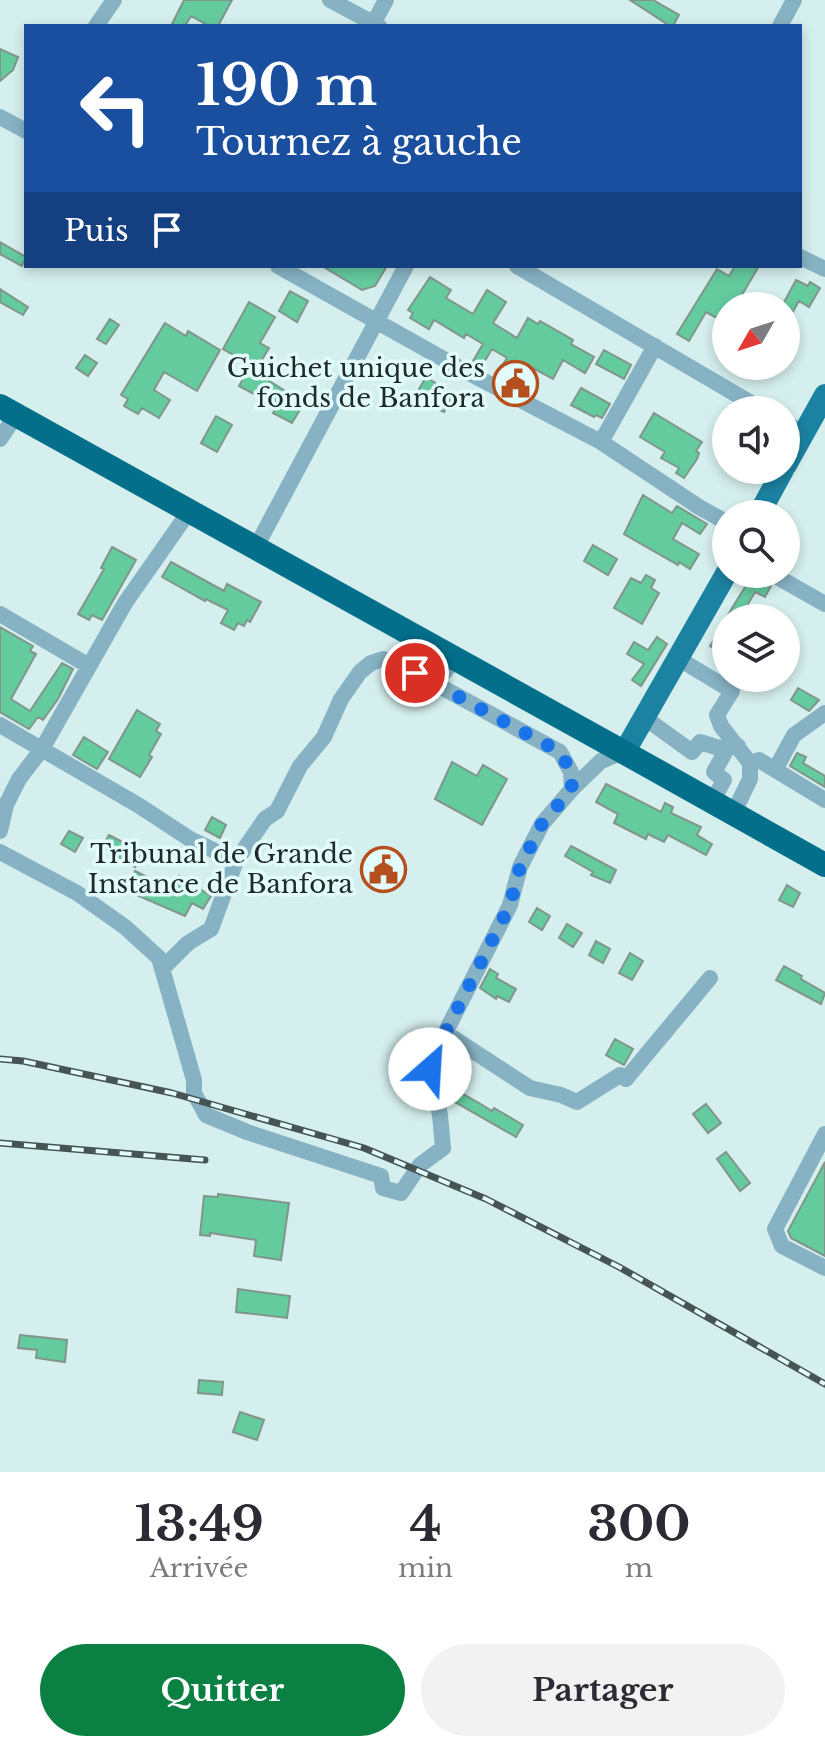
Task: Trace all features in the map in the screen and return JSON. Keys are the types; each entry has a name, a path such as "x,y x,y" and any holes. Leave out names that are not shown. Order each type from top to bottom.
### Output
{"highway":[{"path":"8,410 188,513 256,547 625,751 722,808 823,859"}],"main road":[{"path":"800,423 825,395"},
{"path":"625,751 718,588"}],"street":[{"path":"97,24 114,0"},
{"path":"330,0 373,24"},
{"path":"375,24 386,0"},
{"path":"781,24 794,0"},
{"path":"0,117 24,130"},
{"path":"802,258 825,269"},
{"path":"282,268 463,370 601,442 712,514"},
{"path":"256,547 405,268"},
{"path":"520,268 739,396"},
{"path":"601,442 655,346"},
{"path":"0,439 8,410"},
{"path":"0,831 13,791 42,749 125,603 188,513"},
{"path":"797,588 825,604"},
{"path":"0,614 89,666"},
{"path":"434,683 457,658"},
{"path":"163,968 188,943 211,929 236,861 265,819 277,811 300,766 324,737 341,699 360,672 371,663 383,659 434,683 560,752 571,772 572,789"},
{"path":"679,659 732,691 717,715 733,747 750,763 750,779 722,808"},
{"path":"775,770 794,735 825,713"},
{"path":"645,718 692,752 700,742 719,748 733,747"},
{"path":"0,725 138,805 190,839 236,861"},
{"path":"722,808 724,780 714,772 733,747"},
{"path":"0,852 77,893 125,927 159,958 194,1080 194,1093 206,1115 247,1132 381,1176 383,1188 401,1193 420,1165 443,1148 430,1069 434,1055 510,905 520,867 542,824 572,789 601,761 625,751"},
{"path":"750,763 759,760 825,800"},
{"path":"447,1034 530,1088 577,1102 620,1075 626,1079 710,978"},
{"path":"825,1134 775,1229 782,1246 825,1268"}],"building":[{"path":"184,0 232,0 219,24 205,24 191,16 186,24 172,24"},
{"path":"630,0 653,0 679,15 674,24 667,24"},
{"path":"0,49 18,57 13,70 0,81"},
{"path":"0,242 24,256 24,262 22,266 0,254"},
{"path":"325,268 386,268 375,286 362,290"},
{"path":"734,268 758,268 744,292 712,292 712,315 706,312 689,341 677,334 717,269 729,276"},
{"path":"430,277 451,290 446,298 473,314 487,290 506,302 493,323 517,338 528,318 538,324 540,321 573,340 571,344 594,357 585,373 563,360 553,379 529,366 522,378 502,366 507,358 492,349 481,367 473,361 483,344 466,334 464,338 434,320 429,329 410,318 413,313 408,310"},
{"path":"796,280 808,286 810,282 820,288 809,307 800,302 800,292 790,292"},
{"path":"0,289 28,307 23,315 0,302"},
{"path":"290,291 308,301 297,322 279,311"},
{"path":"249,302 275,317 260,343 269,348 257,368 223,349"},
{"path":"110,319 119,325 106,344 97,339"},
{"path":"165,323 186,336 188,331 220,350 197,391 164,372 154,390 170,400 159,418 142,408 138,414 124,406 128,399 121,395"},
{"path":"604,350 631,365 624,379 596,364"},
{"path":"85,355 97,363 88,376 76,368"},
{"path":"249,368 304,403 292,423 273,413 278,403 239,386"},
{"path":"426,377 453,394 444,412 415,396"},
{"path":"581,388 610,404 602,418 571,405"},
{"path":"654,413 702,442 696,451 699,453 697,459 684,478 676,473 679,468 661,458 665,452 640,437"},
{"path":"216,416 232,425 217,452 201,443"},
{"path":"643,495 672,513 677,506 707,524 700,534 682,523 673,539 699,554 690,569 624,534"},
{"path":"593,545 617,559 608,575 584,561"},
{"path":"112,547 136,560 102,620 92,615 89,620 78,614 104,569 101,568"},
{"path":"171,562 224,591 227,584 261,602 250,622 247,620 244,626 238,623 234,630 221,623 228,610 162,577"},
{"path":"646,575 655,580 651,588 659,593 642,624 614,608 631,578 641,583"},
{"path":"744,588 770,588 765,597 755,592 748,604 735,604"},
{"path":"0,627 33,646 30,651 36,654 11,699 30,711 62,663 73,669 43,720 38,717 29,729 0,712"},
{"path":"657,637 667,644 641,686 632,680 644,664 627,654 634,642 648,650"},
{"path":"800,689 819,700 809,711 791,700"},
{"path":"137,710 160,724 156,731 161,734 140,777 109,759"},
{"path":"84,737 108,752 97,769 73,755"},
{"path":"797,753 806,757 803,763 825,776 825,787 790,766"},
{"path":"452,762 477,776 483,765 507,779 482,825 435,799"},
{"path":"606,784 661,812 665,803 673,807 671,813 701,827 697,835 712,844 706,855 668,835 664,842 648,834 646,839 614,823 618,814 596,802"},
{"path":"212,817 226,825 220,838 205,830"},
{"path":"69,831 83,838 75,852 61,844"},
{"path":"109,835 143,853 135,867 102,847"},
{"path":"571,846 616,870 610,883 591,875 593,872 565,856"},
{"path":"135,871 171,889 179,876 211,896 203,909 192,903 185,916 125,890"},
{"path":"787,885 800,893 793,907 779,900"},
{"path":"537,908 550,916 542,930 529,922"},
{"path":"567,924 582,933 573,947 559,938"},
{"path":"596,941 610,949 603,963 589,955"},
{"path":"630,953 643,961 632,980 619,973"},
{"path":"784,966 825,993 821,1004 776,980"},
{"path":"490,969 498,974 496,978 516,989 509,1002 497,996 496,999 480,988"},
{"path":"615,1039 633,1049 624,1065 606,1055"},
{"path":"451,1082 462,1088 460,1092 523,1125 516,1137 448,1098 446,1090"},
{"path":"706,1104 721,1123 708,1133 693,1114"},
{"path":"726,1152 750,1183 740,1191 717,1159"},
{"path":"825,1162 825,1256 791,1238 788,1231"},
{"path":"218,1194 289,1203 281,1260 254,1256 256,1240 210,1233 210,1236 200,1235 204,1196 218,1197"},
{"path":"238,1289 290,1296 287,1318 236,1312"},
{"path":"20,1335 67,1340 65,1362 36,1358 37,1350 18,1348"},
{"path":"199,1380 223,1382 222,1395 198,1393"},
{"path":"240,1412 264,1420 257,1440 233,1432"}],"railway":[{"path":"0,1059 23,1061 172,1093 364,1148 486,1199 619,1267 825,1384"},
{"path":"0,1143 205,1160"}],"place":[{"name":"Guichet unique des fonds de Banfora","path":"516,383"},
{"name":"Tribunal de Grande Instance de Banfora","path":"384,869"}],"route":[{"path":"415,673 560,752 571,772 572,789 542,824 520,867 510,905 434,1055 430,1069"}]}
